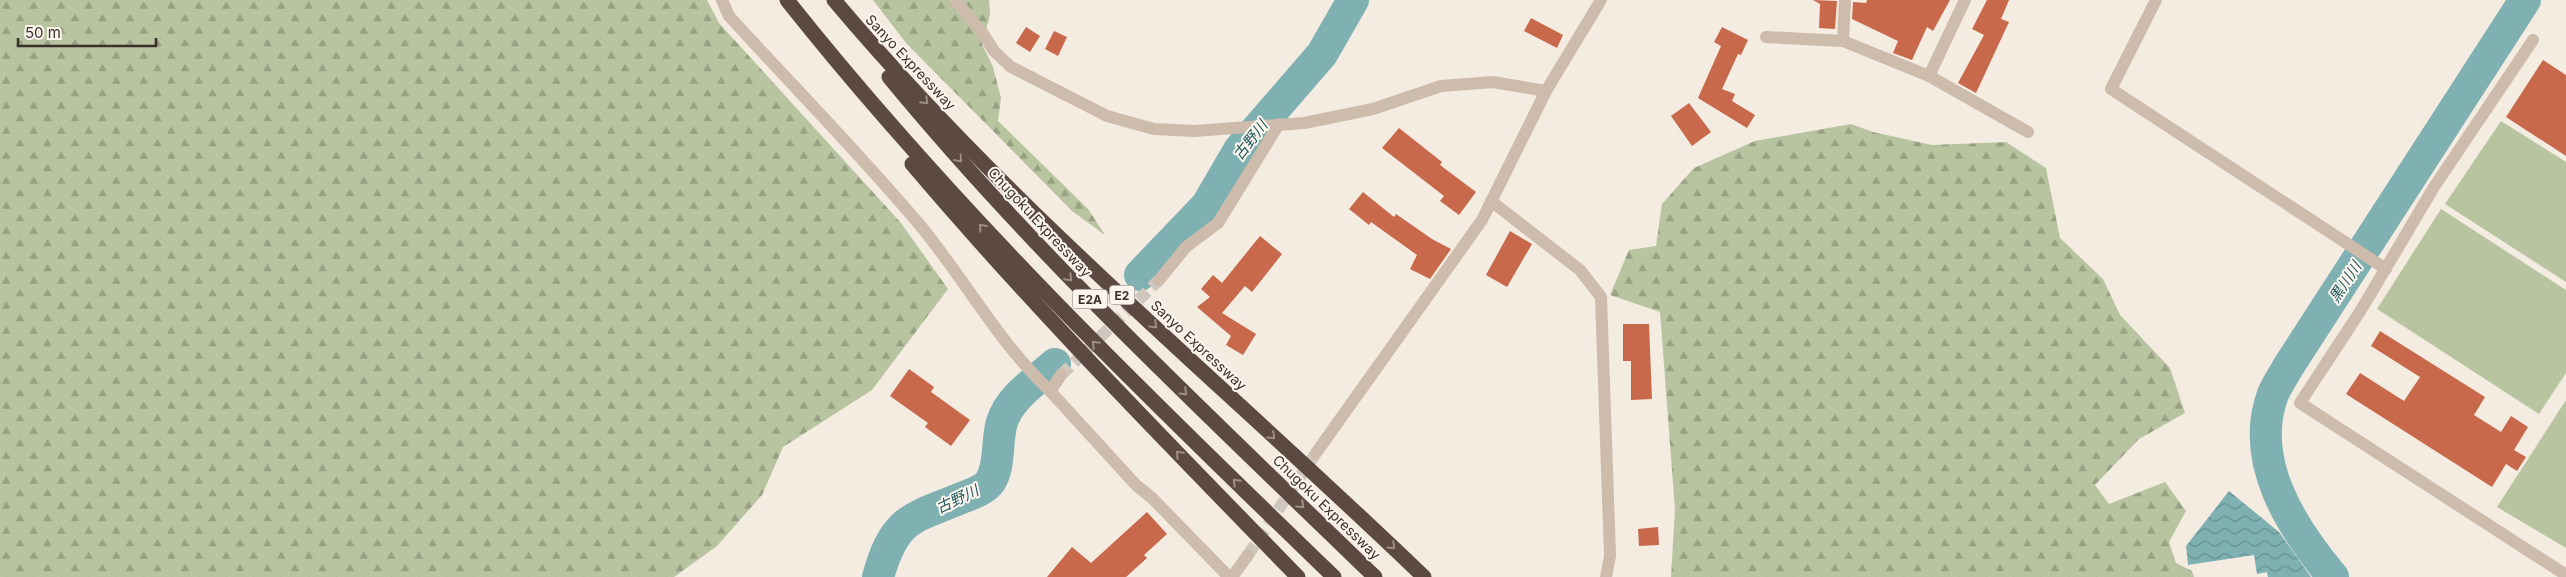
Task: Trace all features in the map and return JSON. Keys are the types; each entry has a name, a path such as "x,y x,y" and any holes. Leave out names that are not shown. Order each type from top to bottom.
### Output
{"highway":[{"path":"786,0 827,58 899,150 979,244 1076,348 1298,577"},
{"name":"E2A","path":"786,0 903,140 991,237 1089,338 1334,577"},
{"name":"Chugoku Expressway","path":"827,0 915,108 1051,259 1128,338 1375,577"},
{"name":"Sanyo Expressway","path":"834,0 895,70 1007,185 1424,577"}],"street":[{"path":"722,0 729,16 919,224 1028,370 1050,391 1136,485 1152,498 1231,577 1248,555"},
{"path":"955,0 982,32 994,51 1011,66 1107,116 1154,129 1194,131 1304,122 1373,109 1441,86 1493,82 1546,90"},
{"path":"1316,453 1482,220 1546,90 1601,0"},
{"path":"1843,41 1845,0"},
{"path":"1929,76 1965,0"},
{"path":"2156,0 2111,89 2334,235 2372,262 2386,269"},
{"path":"1766,37 1843,41 1929,76 2028,132"},
{"path":"2532,40 2434,188 2386,269 2300,404 2566,575"},
{"path":"1159,280 1186,246 1218,223 1279,124"},
{"path":"1491,200 1580,270 1601,297 1610,556 1606,577"},
{"path":"1050,391 1061,375"}],"green space":[{"path":"0,0 707,0 719,23 901,223 948,289 872,390 783,447 762,495 717,546 674,577 0,577"},
{"path":"873,0 989,0 990,15 982,44 993,67 1001,98 998,121 1088,209 1105,235 1072,211 906,43"},
{"path":"2501,121 2566,162 2566,282 2445,204"},
{"path":"1851,124 1873,132 1932,145 2006,142 2046,168 2060,238 2103,279 2120,315 2170,368 2185,413 2139,439 2095,485 2109,504 2165,482 2186,511 2169,542 2176,563 2192,571 2194,577 1671,577 1675,510 1660,312 1610,295 1629,250 1656,246 1662,204 1694,168 1755,141"},
{"path":"2441,209 2566,290 2566,373 2539,414 2377,309"},
{"path":"2566,400 2566,548 2497,507"}],"water":[{"path":"2229,491 2279,532 2311,577 2268,577 2267,572 2257,574 2254,555 2188,565 2186,546"}],"building":[{"path":"1813,0 1837,1 1835,29 1819,28 1820,4"},
{"path":"1867,0 1950,0 1933,31 1927,27 1912,60 1893,53 1898,41 1852,19 1853,2 1866,3"},
{"path":"1987,0 2009,0 2001,19 2009,22 1976,93 1958,83 1984,35 1972,29"},
{"path":"1531,18 1563,35 1557,48 1524,31"},
{"path":"1026,27 1040,36 1030,52 1016,43"},
{"path":"1722,27 1748,40 1741,55 1738,54 1722,89 1735,94 1732,101 1755,115 1747,128 1698,98 1721,46 1714,42"},
{"path":"1054,31 1067,37 1058,56 1045,49"},
{"path":"2543,60 2566,75 2566,156 2506,117"},
{"path":"1689,103 1711,132 1692,146 1671,116"},
{"path":"1399,128 1442,162 1440,165 1476,192 1459,215 1440,201 1444,196 1382,148"},
{"path":"1363,192 1394,217 1396,214 1432,239 1451,249 1430,279 1410,269 1417,255 1371,222 1369,225 1349,209"},
{"path":"1510,231 1532,244 1507,287 1486,275"},
{"path":"1260,236 1282,254 1252,292 1245,286 1222,313 1256,334 1243,355 1226,345 1231,336 1197,307 1210,297 1201,289 1213,275 1222,283"},
{"path":"1623,324 1649,324 1652,399 1631,400 1631,361 1623,361"},
{"path":"2380,331 2485,397 2474,415 2501,432 2511,416 2528,427 2514,450 2526,457 2517,471 2506,464 2492,487 2346,394 2360,373 2404,401 2420,377 2371,346"},
{"path":"909,369 934,387 931,392 970,420 951,446 925,427 928,423 890,396"},
{"path":"1147,512 1167,534 1144,555 1147,558 1126,577 1047,577 1072,547 1091,563"},
{"path":"1658,527 1659,545 1639,546 1638,529"}],"waterway":[{"name":"古野川","path":"1140,275 1207,205 1239,150 1322,54 1353,0"},
{"name":"黒川川","path":"2333,577 2289,515 2278,492 2270,468 2266,444 2267,419 2273,394 2288,367 2525,0"},
{"name":"古野川","path":"878,577 891,542 907,523 931,510 978,491 990,482 996,468 1000,429 1006,413 1017,397 1055,364"}],"tunnel":[{"path":"1061,375 1159,280"},
{"path":"1248,555 1316,453"}]}
